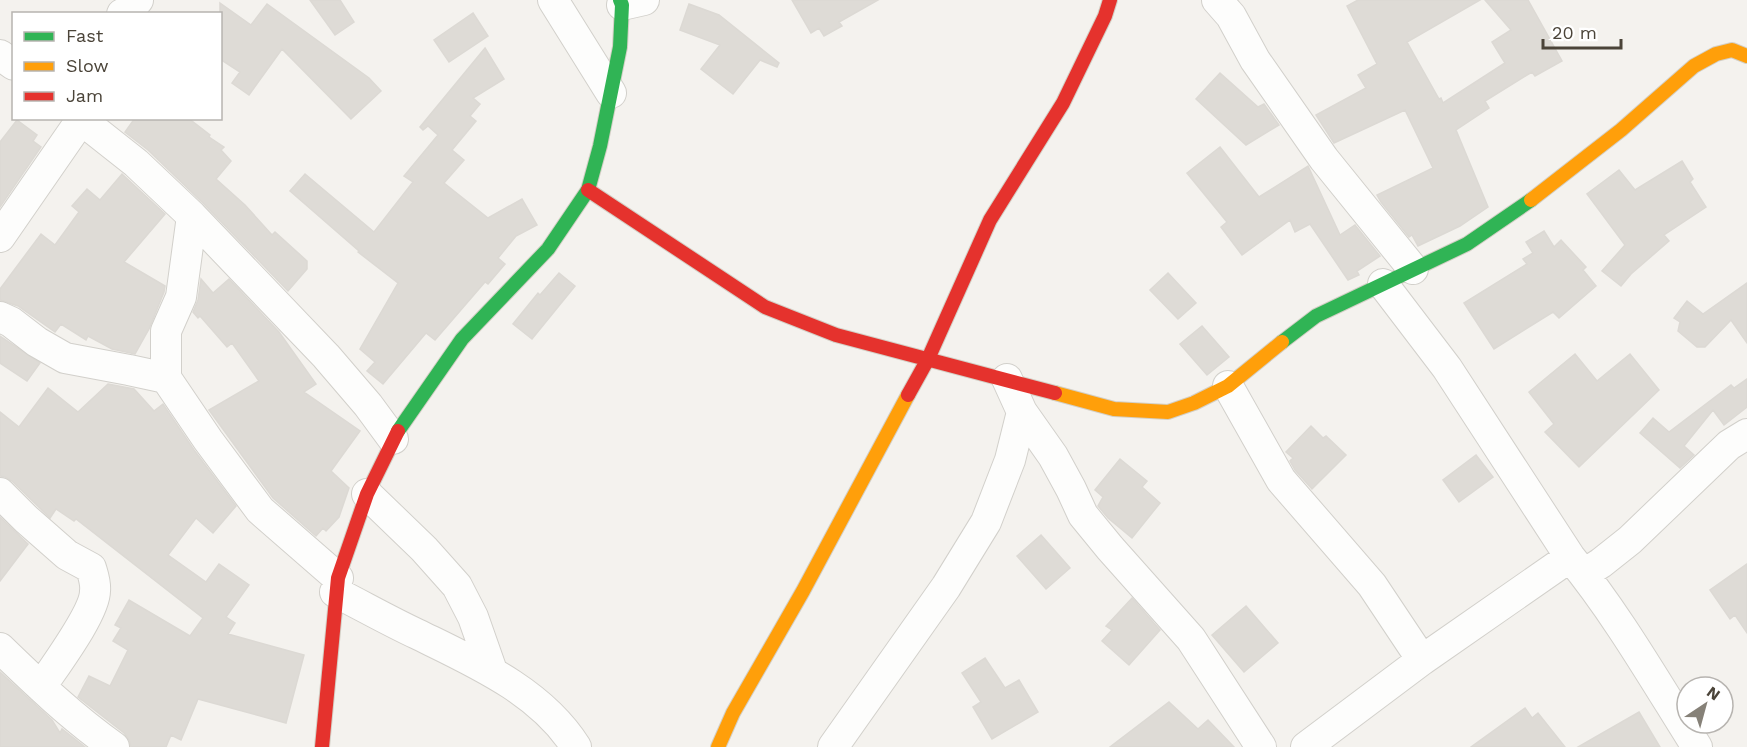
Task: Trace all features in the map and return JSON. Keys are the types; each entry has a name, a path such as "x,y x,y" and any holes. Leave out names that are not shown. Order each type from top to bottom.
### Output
{"street":[{"path":"126,12 138,0"},
{"path":"553,0 611,93"},
{"path":"718,747 733,713 803,591 928,359 990,220 1063,103 1105,16 1110,0"},
{"path":"1217,0 1231,16 1255,60 1324,159 1413,269"},
{"path":"318,745 337,585 367,494 393,439 462,339 548,249 588,190 600,146 629,2"},
{"path":"588,190 765,307 836,335 1114,409 1167,412 1194,403 1228,386 1316,316 1467,244 1528,202 1621,130 1694,66 1716,54 1742,47"},
{"path":"0,237 79,120"},
{"path":"81,120 136,163 192,216 326,356 368,405 393,439"},
{"path":"192,216 181,297 166,331 166,378 208,440 260,510 337,585 415,633 492,671 539,705 567,733 576,747"},
{"path":"1383,284 1447,368 1697,747"},
{"path":"0,317 65,358 166,378"},
{"path":"1007,379 1022,412 1053,456 1083,515 1117,557 1191,639 1261,747"},
{"path":"1228,386 1281,480 1372,585 1422,660"},
{"path":"833,747 946,587 986,522 1010,460 1022,412"},
{"path":"1306,747 1422,660 1577,566 1601,563 1630,540 1729,445 1747,434"},
{"path":"0,494 67,555 91,568 95,582 96,594 89,610 76,635 41,687"},
{"path":"367,494 424,549 458,586 473,617 492,671"},
{"path":"0,648 41,687 114,747"}],"building":[{"path":"310,0 340,0 354,22 335,35"},
{"path":"792,0 878,0 839,22 842,26 824,36 819,28 811,33"},
{"path":"1358,0 1480,0 1407,42 1443,103 1505,63 1492,42 1511,30 1485,0 1528,0 1562,61 1535,76 1532,72 1485,101 1489,108 1456,130 1488,207 1460,226 1418,246 1412,235 1409,237 1377,195 1433,168 1405,110 1334,143 1316,115 1366,88 1358,75 1377,64 1347,6"},
{"path":"220,3 251,25 267,4 369,78 381,91 351,119 282,49 249,95 232,83 240,72 222,60 222,12 220,12"},
{"path":"689,4 719,15 779,63 777,67 760,60 733,94 701,69 720,45 680,30"},
{"path":"473,13 488,36 449,62 434,40"},
{"path":"485,48 504,79 473,98 480,104 470,116 476,121 452,150 464,160 444,183 488,218 522,199 537,225 516,236 498,258 505,264 488,284 485,282 435,340 426,333 383,384 367,371 375,362 360,349 398,283 358,252 290,191 305,174 374,232 413,182 404,176 438,135 428,126 423,130 420,127"},
{"path":"1220,73 1258,107 1264,104 1279,125 1246,145 1196,99"},
{"path":"17,120 37,135 33,141 41,147 0,207 0,142"},
{"path":"134,120 191,120 224,147 221,150 231,161 216,179 245,205 272,235 275,232 307,261 307,269 288,291 204,204 148,150 125,132"},
{"path":"1220,147 1259,197 1308,166 1340,235 1355,225 1380,256 1357,271 1359,275 1348,280 1310,224 1295,232 1290,220 1242,255 1221,227 1227,222 1187,173"},
{"path":"1682,161 1693,179 1690,182 1706,207 1664,235 1669,241 1631,274 1621,286 1602,271 1625,245 1587,194 1619,170 1635,190"},
{"path":"122,174 165,214 124,262 165,286 149,329 135,354 112,349 88,336 86,340 61,324 55,332 18,306 0,300 0,289 41,234 55,245 79,212 72,206 87,189 100,200"},
{"path":"1544,231 1554,247 1561,240 1586,267 1583,270 1596,286 1559,318 1553,312 1494,349 1464,303 1527,264 1523,259 1533,253 1526,242"},
{"path":"559,273 575,286 532,339 513,324 538,293 540,295"},
{"path":"1168,273 1196,303 1178,319 1150,290"},
{"path":"201,279 213,293 229,279 279,332 316,384 304,392 360,431 331,471 349,488 339,517 326,531 323,528 316,536 273,498 209,410 259,381 232,343 227,347 200,316 198,318 193,312 198,300"},
{"path":"1747,283 1747,343 1731,320 1705,347 1697,347 1678,331 1680,322 1674,318 1687,301 1703,314"},
{"path":"1202,326 1229,357 1207,375 1180,344"},
{"path":"0,336 40,363 27,381 0,363"},
{"path":"1575,354 1597,381 1630,354 1659,390 1579,467 1545,432 1554,424 1529,392"},
{"path":"1747,379 1747,407 1724,425 1713,410 1684,446 1694,455 1680,468 1640,433 1653,418 1669,432 1731,385 1734,388"},
{"path":"108,384 134,389 154,411 163,404 236,506 213,533 196,518 168,555 206,582 219,564 249,585 226,617 235,623 228,634 304,655 286,723 198,699 181,740 171,735 166,747 131,747 124,733 78,697 89,676 110,686 128,650 113,641 121,628 115,625 129,600 190,636 203,618 76,519 74,521 56,509 50,518 12,481 0,476 0,412 19,427 48,388 78,412"},
{"path":"1311,426 1323,438 1326,436 1346,455 1312,489 1295,470 1290,461 1293,458 1286,452"},
{"path":"1476,455 1493,477 1459,502 1443,480"},
{"path":"1120,459 1147,481 1142,487 1160,503 1132,538 1108,518 1098,506 1103,497 1095,490"},
{"path":"0,517 28,544 0,581"},
{"path":"1041,535 1070,568 1046,589 1017,556"},
{"path":"1747,564 1747,633 1735,615 1730,619 1710,590"},
{"path":"1132,598 1160,630 1129,665 1102,641 1112,630 1106,626"},
{"path":"1246,606 1278,643 1244,672 1212,635"},
{"path":"985,658 1005,688 1019,680 1038,712 992,739 973,707 981,702 962,673"},
{"path":"0,672 52,720 60,733 62,729 85,747 0,747"},
{"path":"1169,702 1198,729 1208,720 1234,747 1110,747"},
{"path":"1525,708 1532,718 1538,713 1565,747 1471,747"},
{"path":"1639,712 1660,747 1578,747"}],"traffic: fast":[{"path":"398,431 462,339 548,249 588,190 600,146 620,47 622,5 620,0"},
{"path":"1282,342 1316,316 1467,244 1531,200"}],"traffic: slow":[{"path":"1531,200 1621,130 1694,66 1716,54 1732,50 1747,56"},
{"path":"1055,393 1114,409 1168,412 1194,403 1228,386 1282,342"},
{"path":"718,747 733,713 803,591 908,395"}],"traffic: jam":[{"path":"908,395 928,359 990,220 1063,103 1105,16 1110,0"},
{"path":"588,190 765,307 836,335 1055,393"},
{"path":"322,747 338,578 367,494 398,431"}]}
